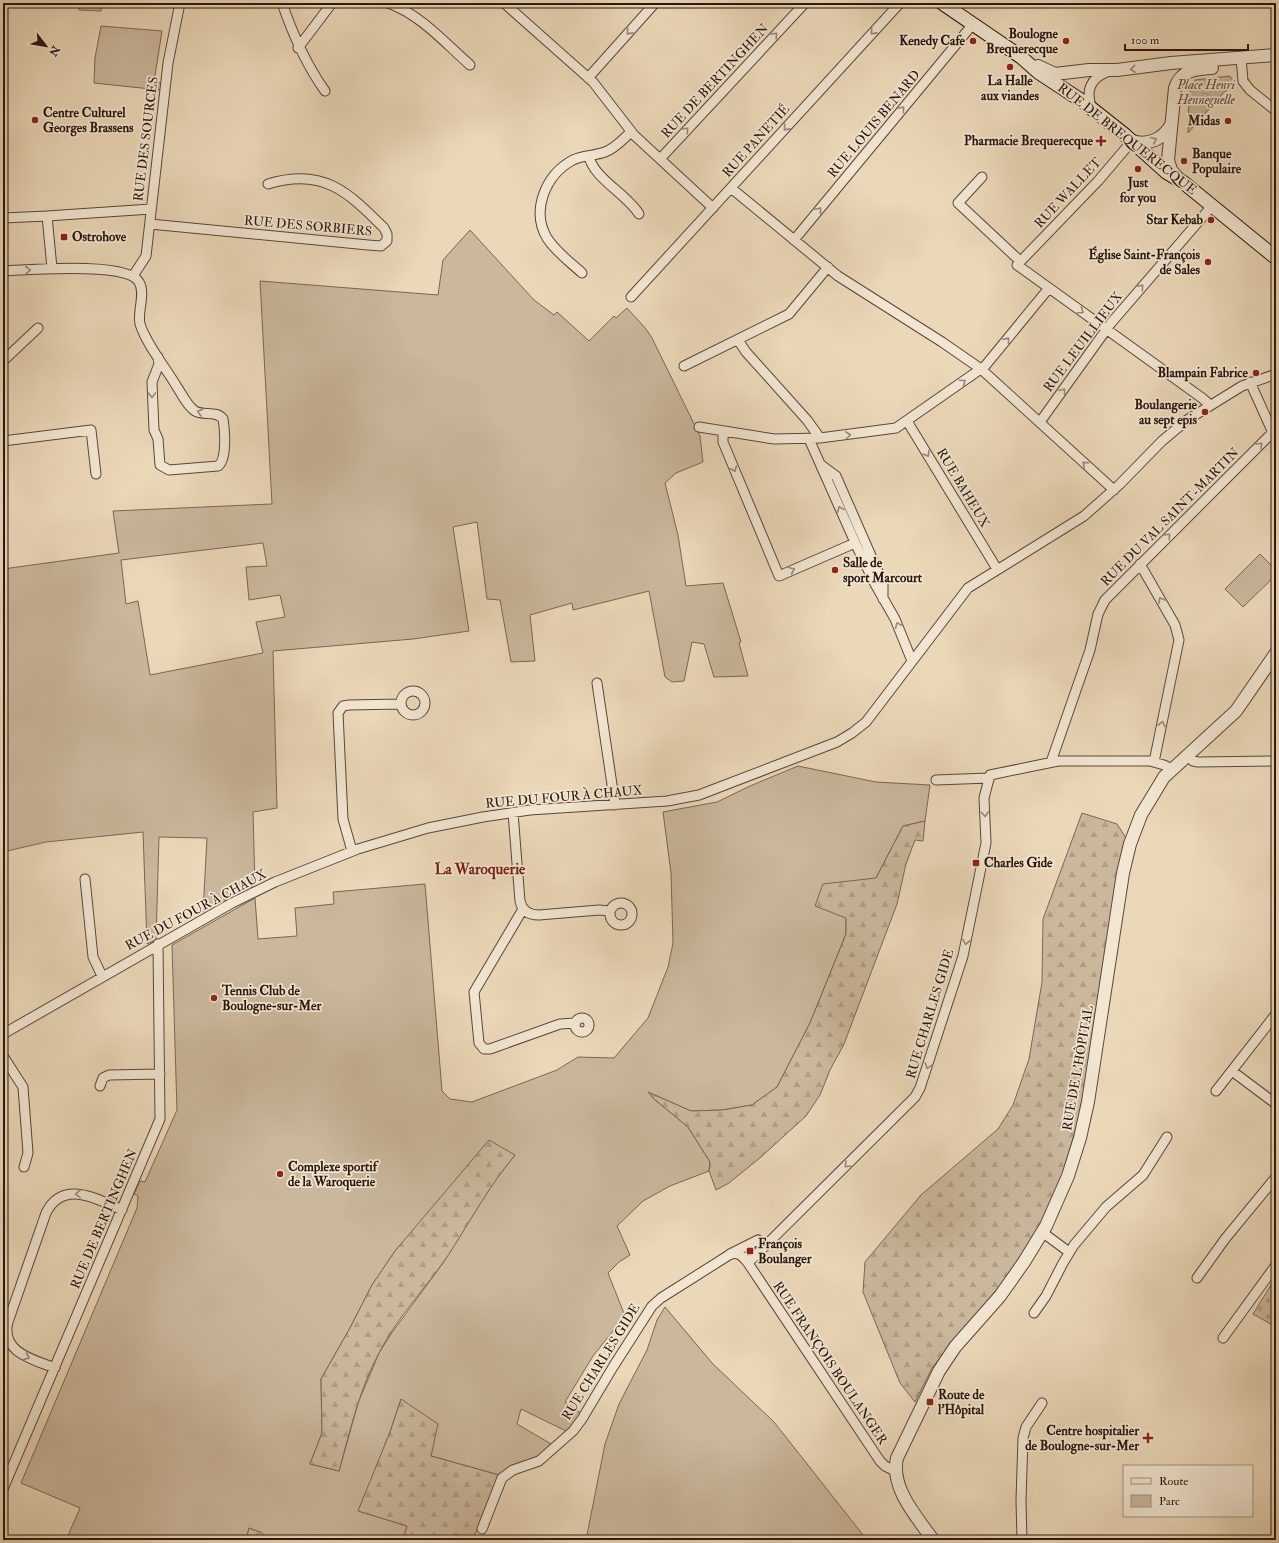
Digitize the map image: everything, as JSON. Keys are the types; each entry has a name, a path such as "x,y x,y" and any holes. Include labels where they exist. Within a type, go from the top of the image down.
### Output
{"main road":[{"name":"RUE DE BREQUERECQUE","path":"942,3 957,7 973,24 1093,110 1132,141 1166,172 1184,183 1276,258"}],"street":[{"name":"RUE DES SOURCES","path":"133,276 146,256 168,63 180,3"},
{"path":"282,3 298,48 324,91"},
{"path":"298,48 332,3"},
{"path":"388,3 405,10 417,18 470,65"},
{"path":"504,3 599,88 631,132 713,208"},
{"path":"588,78 655,3"},
{"name":"RUE DE BERTINGHEN","path":"660,159 805,3"},
{"name":"RUE PANETIÉ","path":"631,297 900,3"},
{"name":"RUE LOUIS BENARD","path":"794,240 973,24"},
{"path":"1174,96 1179,79 1190,71 1276,55"},
{"path":"1021,57 1053,74 1089,70 1117,70 1150,67 1172,63 1241,61 1276,62"},
{"path":"1241,61 1241,76 1246,86 1276,111"},
{"path":"1150,67 1167,68 1173,70 1174,96 1168,164 1171,170 1184,183"},
{"path":"1093,110 1088,94 1092,82 1101,74 1117,70"},
{"path":"1132,141 1143,143 1153,141 1164,134 1171,125"},
{"path":"582,273 558,252 546,237 542,224 541,208 547,187 557,172 573,160 611,149 631,132"},
{"name":"RUE WALLET","path":"1020,261 1098,181 1132,141"},
{"path":"589,156 592,167 633,204 640,214"},
{"path":"982,178 958,203 1020,261 1017,264 1210,405"},
{"name":"RUE DES SORBIERS","path":"150,224 381,246 387,241 387,234 384,228 351,196 338,187 321,182 305,180 281,180 268,184"},
{"path":"731,188 843,280 942,342 981,369 1114,490"},
{"name":"RUE LEUILLIEUX","path":"1040,422 1107,329 1212,206"},
{"path":"3,218 151,209"},
{"path":"47,216 52,268"},
{"path":"684,366 789,314 828,267"},
{"path":"3,272 52,268 122,272 133,276 141,286 139,313 141,326 145,336 158,357 192,409 200,413 216,414 223,419 224,456 223,462 218,466 169,470 160,465 158,439 154,432 152,382 159,364 158,357"},
{"path":"699,427 764,439 809,439 892,429 907,421 988,364 1049,288"},
{"path":"3,362 38,328"},
{"path":"738,340 746,352 807,420 820,438"},
{"name":"RUE DU FOUR À CHAUX","path":"3,1034 158,944 253,892 352,851 428,828 513,813 667,801 699,795 837,742 859,728 912,661 965,590 1080,520 1114,490 1170,433 1210,405 1250,382 1276,374"},
{"path":"1250,382 1274,431"},
{"name":"RUE BAHEUX","path":"907,421 997,570"},
{"path":"3,441 91,430 96,474"},
{"name":"RUE DU VAL SAINT-MARTIN","path":"1051,762 1090,650 1102,605 1113,590 1274,431"},
{"path":"723,432 723,442 779,576 855,543"},
{"path":"809,439 855,543 883,599 895,619 912,661"},
{"path":"821,465 836,476 883,583 883,599"},
{"path":"1140,564 1175,626 1179,640 1154,762 1159,772 1160,783"},
{"name":"RUE DE L'HÔPITAL","path":"933,1540 900,1490 895,1471 899,1453 939,1371 963,1337 1010,1283 1042,1232 1068,1176 1084,1124 1128,850 1141,815 1160,783 1172,769 1239,708 1276,653"},
{"path":"597,683 615,805"},
{"path":"352,851 343,819 338,713 343,706 349,705 401,704"},
{"path":"1192,752 1210,761 1276,761"},
{"path":"936,780 989,777 1051,762 1154,762 1172,769"},
{"name":"RUE CHARLES GIDE","path":"748,1263 915,1097 920,1088 963,956 986,843 984,798 989,777"},
{"path":"513,813 520,901 523,909 530,914 539,915 599,910 610,911"},
{"path":"85,879 93,956 102,976"},
{"path":"523,909 474,992 479,1043 484,1049 490,1049 560,1024 576,1023"},
{"name":"RUE DE BERTINGHEN","path":"3,1489 160,1119 158,944"},
{"path":"1216,1091 1276,1014"},
{"path":"3,1056 23,1087 28,1155 24,1167"},
{"path":"1232,1071 1276,1104"},
{"path":"100,1086 103,1078 109,1075 160,1074"},
{"path":"1034,1312 1046,1296 1069,1252 1106,1207 1143,1175 1167,1137"},
{"path":"1197,1278 1225,1239 1276,1177"},
{"path":"55,1368 17,1352 10,1344 6,1332 8,1322 46,1214 51,1206 57,1201 77,1193 88,1195 122,1210"},
{"path":"1042,1232 1069,1252"},
{"name":"RUE CHARLES GIDE","path":"482,1529 502,1478 513,1470 539,1461 573,1431 652,1306 661,1298 729,1255 758,1240 764,1247"},
{"path":"729,1255 739,1254 748,1263"},
{"name":"RUE FRANÇOIS BOULANGER","path":"748,1263 880,1461 885,1466 895,1471"},
{"path":"1223,1338 1276,1264"},
{"path":"1022,1540 1021,1500 1023,1438 1026,1427 1042,1403"}],"green space":[{"path":"79,3 102,3 101,11 79,10"},
{"path":"101,26 162,31 154,82 161,83 160,90 94,83 95,58"},
{"name":"Place Henri Henneguelle","path":"1229,76 1232,78 1232,86 1224,92 1188,133 1189,93 1194,87 1195,80"},
{"path":"470,230 534,300 554,315 557,312 589,341 614,316 616,318 627,308 646,329 652,338 700,436 703,462 676,473 665,483 678,535 686,586 723,583 741,642 739,643 748,676 714,677 704,644 692,642 684,681 672,682 665,677 649,591 573,610 572,603 530,615 535,661 511,662 500,600 487,599 477,522 453,527 469,631 413,639 273,651 277,808 253,812 255,885 203,912 207,838 159,837 156,940 147,944 143,832 46,842 3,852 3,569 119,553 113,511 272,504 260,281 438,295 443,260","holes":["263,543 267,566 246,567 249,600 280,595 285,617 256,622 263,653 150,675 138,601 126,604 121,560"]},
{"path":"1260,554 1276,570 1276,575 1243,607 1225,589"},
{"path":"798,766 876,782 930,785 925,821 903,826 876,878 846,918 846,934 810,1023 777,1087 752,1105 722,1110 691,1111 650,1093 654,1099 688,1127 710,1162 709,1171 670,1186 643,1201 617,1226 630,1255 619,1262 608,1273 625,1316 593,1356 565,1402 582,1414 568,1432 521,1409 517,1424 553,1445 542,1455 506,1470 499,1475 431,1456 401,1399 390,1432 359,1511 407,1526 403,1540 268,1540 262,1533 249,1528 246,1540 66,1540 80,1508 21,1483 137,1208 138,1196 134,1194 140,1181 145,1182 177,1110 172,945 255,898 258,939 297,936 295,908 334,904 333,892 425,884 442,1091 450,1099 472,1102 557,1070 578,1057 614,1058 648,1018 668,967 673,943 671,873 663,812 717,802 750,786","holes":["515,1155 493,1183 443,1263 391,1334 379,1353 358,1403 339,1471 310,1464 322,1433 321,1379 372,1285 395,1251 432,1209"]},
{"path":"1082,813 1117,824 1126,838 1094,1040 1078,1121 1060,1183 1043,1219 1020,1261 932,1368 915,1402 900,1383 863,1292 865,1262 921,1195 998,1129 1013,1105 1029,1059 1042,982 1043,919"},
{"path":"925,821 923,841 915,840 906,864 897,904 844,1044 830,1070 820,1095 806,1116 761,1157 729,1183 716,1190 709,1171 710,1162 688,1127 654,1099 648,1092 691,1111 722,1110 752,1105 777,1087 810,1023 846,934 846,918 815,906 823,884 876,878 903,826"},
{"path":"489,1140 515,1155 488,1191 449,1254 394,1327 386,1340 372,1367 360,1396 339,1471 310,1464 322,1433 321,1379 372,1285 395,1251"},
{"path":"1276,1277 1276,1327 1253,1314"},
{"path":"665,1307 713,1364 774,1422 867,1540 586,1540 605,1444 619,1404 647,1350 657,1320"},
{"path":"401,1399 438,1424 431,1456 499,1475 473,1540 403,1540 407,1526 358,1511 390,1432"},
{"path":"249,1528 262,1533 268,1540 246,1540"}],"place":[{"name":"Kenedy Cafe","path":"973,41"},
{"name":"Boulogne Brequerecque","path":"1066,41"},
{"name":"La Halle aux viandes","path":"1010,67"},
{"name":"Centre Culturel Georges Brassens","path":"35,120"},
{"name":"Midas","path":"1228,121"},
{"name":"Pharmacie Brequerecque","path":"1101,141"},
{"name":"Banque Populaire","path":"1184,161"},
{"name":"Just for you","path":"1138,169"},
{"name":"Star Kebab","path":"1211,220"},
{"name":"Ostrohove","path":"64,237"},
{"name":"Église Saint-François de Sales","path":"1208,262"},
{"name":"Blampain Fabrice","path":"1256,373"},
{"name":"Boulangerie au sept epis","path":"1205,412"},
{"name":"Salle de sport Marcourt","path":"835,570"},
{"name":"Charles Gide","path":"976,863"},
{"name":"Tennis Club de Boulogne-sur-Mer","path":"214,998"},
{"name":"Complexe sportif de la Waroquerie","path":"280,1174"},
{"name":"François Boulanger","path":"750,1251"},
{"name":"Route de l'Hôpital","path":"930,1402"},
{"name":"Centre hospitalier de Boulogne-sur-Mer","path":"1148,1438"}],"district":[{"name":"La Waroquerie","path":"480,869"}]}
